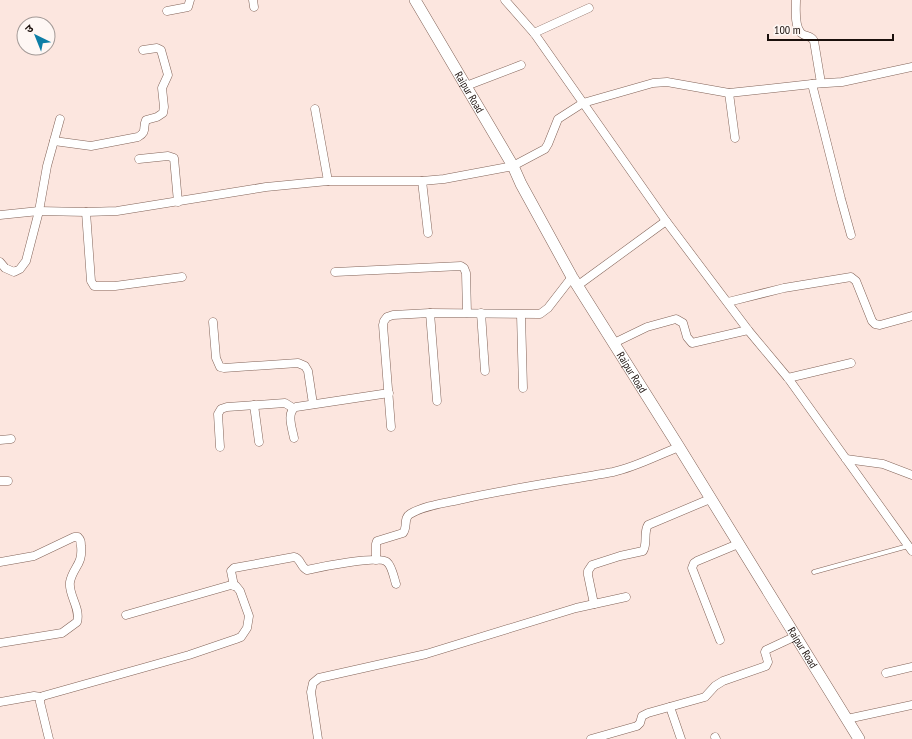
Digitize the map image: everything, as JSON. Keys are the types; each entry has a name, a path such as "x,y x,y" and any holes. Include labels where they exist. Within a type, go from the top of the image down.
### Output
{"main road":[{"name":"Raipur Road","path":"414,0 513,166 521,184 574,282 679,447 859,739"}],"street":[{"path":"167,11 188,7 190,0"},
{"path":"505,0 534,32 582,103 666,221 748,330 788,378 910,549"},
{"path":"796,0 797,26 802,34 810,36 814,41 821,83"},
{"path":"534,32 589,8"},
{"path":"54,141 91,146 138,137 144,132 146,120 157,117 163,113 164,107 162,88 168,75 160,50 157,48 143,50"},
{"path":"466,86 521,65"},
{"path":"0,215 39,211 117,211 178,202 266,186 328,182 422,181 444,179 513,166 545,149 558,119 582,103 653,83 662,82 700,87 718,92 729,93 842,82 912,67"},
{"path":"812,84 851,235"},
{"path":"729,93 735,138"},
{"path":"315,109 328,182"},
{"path":"0,262 5,268 14,272 18,271 26,261 39,211 47,166 60,119"},
{"path":"139,159 168,156 174,158 178,202"},
{"path":"422,181 428,233"},
{"path":"86,212 91,281 94,286 114,286 182,277"},
{"path":"391,427 384,322 389,315 481,313 536,315 545,312 574,282 666,221"},
{"path":"335,272 461,266 464,268 466,273 467,313"},
{"path":"728,302 784,288 851,277 856,281 875,324 880,325 912,316"},
{"path":"430,313 437,401"},
{"path":"481,313 485,371"},
{"path":"522,314 524,388"},
{"path":"614,344 647,327 676,319 682,322 687,337 692,343 748,330"},
{"path":"212,322 216,358 220,367 302,364 308,371 313,404"},
{"path":"788,378 851,363"},
{"path":"294,438 290,415 293,408 300,405 389,393"},
{"path":"220,447 219,410 226,407 285,403 293,408"},
{"path":"254,405 258,442"},
{"path":"0,440 11,439"},
{"path":"376,560 377,541 403,533 406,529 408,515 415,512 432,506 477,496 615,471 679,447"},
{"path":"846,459 882,464 912,475"},
{"path":"594,604 588,575 588,571 592,566 643,550 645,547 646,528 648,525 710,499"},
{"path":"0,562 34,556 74,537 81,541 82,556 70,580 71,590 78,613 77,622 62,633 0,643"},
{"path":"720,640 692,568 694,563 697,561 738,544"},
{"path":"234,586 231,571 234,568 294,556 298,558 303,567 307,570 384,560 388,563 396,584"},
{"path":"0,702 34,696 41,697 46,694 189,655 236,640 244,633 249,622 249,616 240,591 238,588 231,585 126,615"},
{"path":"318,739 311,692 313,683 319,678 426,654 594,604 626,596"},
{"path":"591,739 637,726 644,715 705,697 722,681 766,666 768,662 765,652 766,650 796,636"},
{"path":"886,673 912,667"},
{"path":"41,697 40,702 49,739"},
{"path":"847,719 912,705"},
{"path":"670,707 681,739"}],"lane":[{"path":"814,572 910,549"}]}
